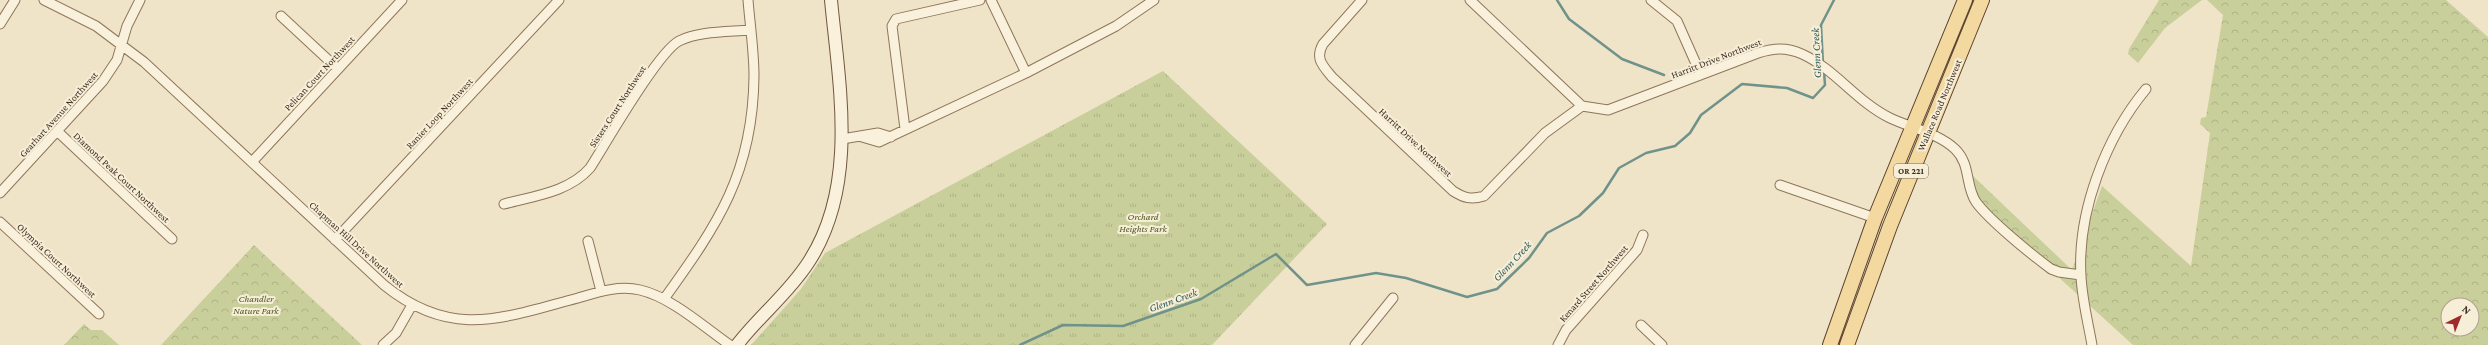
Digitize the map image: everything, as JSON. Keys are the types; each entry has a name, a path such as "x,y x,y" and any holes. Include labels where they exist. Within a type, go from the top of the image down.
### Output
{"main road":[{"path":"737,345 789,290 810,261 829,216 836,187 842,139 831,0"},
{"name":"Wallace Road Northwest","path":"1830,345 1875,218 1965,0"},
{"name":"Wallace Road Northwest","path":"1847,345 1890,226 1982,0"}],"street":[{"path":"0,24 15,0"},
{"name":"Chapman Hill Drive Northwest","path":"44,0 96,26 121,43 384,285 412,306 442,316 482,320 500,319 601,291 621,288 638,290 664,299 730,345"},
{"name":"Gearhart Avenue Northwest","path":"0,193 103,81 117,60 121,43 140,0"},
{"name":"Pelican Court Northwest","path":"252,162 402,0"},
{"name":"Ranier Loop Northwest","path":"335,240 559,0"},
{"path":"664,299 708,237 737,179 750,130 752,108 754,75 748,0"},
{"path":"905,129 892,26 896,19 980,0"},
{"path":"991,0 1026,73"},
{"path":"842,139 862,137 878,133 891,137 905,129 1026,73 1116,26 1154,0"},
{"name":"Harritt Drive Northwest","path":"1362,0 1323,44 1319,51 1319,61 1337,83 1453,191 1464,198 1484,196 1545,133 1582,106 1608,110 1775,48 1790,50 1814,62 1832,74 1874,109 1927,132 1955,149 1967,167 1976,201 2000,225 2051,269 2064,273 2081,275"},
{"path":"1470,0 1582,106"},
{"path":"1652,0 1677,21 1701,75"},
{"path":"281,16 338,69"},
{"name":"Sisters Court Northwest","path":"504,204 570,185 582,177 590,168 661,59 678,42 690,36 750,30"},
{"path":"2092,345 2081,275 2088,211 2099,172 2120,126 2146,89"},
{"name":"Diamond Peak Court Northwest","path":"57,131 172,239"},
{"path":"1780,185 1875,218"},
{"name":"Olympia Court Northwest","path":"0,222 99,314"},
{"name":"Kenard Street Northwest","path":"1558,345 1566,330 1637,250 1643,235"},
{"path":"588,241 601,291"},
{"path":"1355,345 1394,298"},
{"path":"383,345 396,333 412,306"},
{"path":"1641,325 1662,345"}],"green space":[{"path":"2159,0 2202,0 2165,28 2138,63 2128,54 2129,49"},
{"path":"2207,0 2446,0 2488,37 2488,345 2133,345 1966,193 1972,175 2072,270 2102,186 2191,266 2210,133 2200,124 2201,118 2206,117 2223,15"},
{"name":"Orchard Heights Park","path":"1163,71 1327,224 1212,345 751,345 801,289 825,253"},
{"name":"Chandler Nature Park","path":"254,245 362,345 161,345"},
{"path":"84,324 91,330 102,330 119,345 64,345"}],"waterway":[{"path":"1557,0 1569,19 1622,59 1664,75"},
{"name":"Glenn Creek","path":"1823,64 1821,25 1834,0"},
{"name":"Glenn Creek","path":"1020,345 1063,325 1123,326 1201,299 1276,254 1307,285 1376,273 1406,278 1467,297 1497,289 1529,258 1547,233 1579,216 1603,193 1619,168 1646,153 1675,146 1690,133 1701,115 1742,84 1787,88 1813,98 1825,85 1824,71"}]}
